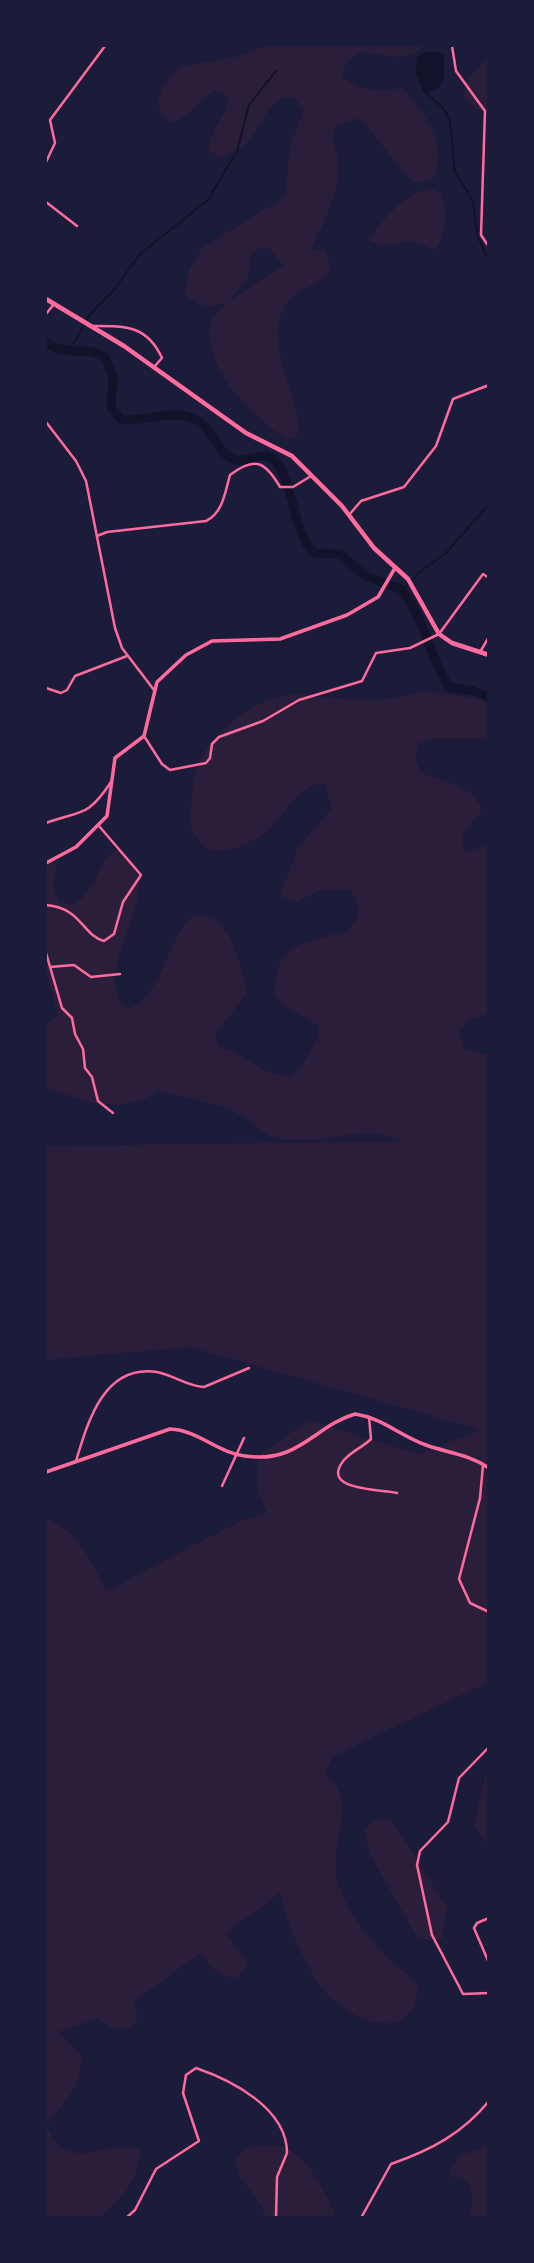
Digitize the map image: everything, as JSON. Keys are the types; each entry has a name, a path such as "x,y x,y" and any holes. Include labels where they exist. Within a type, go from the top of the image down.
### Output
{"main road":[{"path":"46,299 93,326 246,433 292,456 349,514 374,548 411,584 439,634 452,643 488,655"}],"street":[{"path":"46,162 55,143 50,120 105,46"},
{"path":"453,46 456,71 485,111 481,235 488,247"},
{"path":"46,202 77,226"},
{"path":"46,314 54,304"},
{"path":"93,326 122,327 151,338 162,358 154,367"},
{"path":"349,514 361,500 404,487 436,446 453,398 488,384"},
{"path":"46,422 83,473 115,628 128,656 155,690"},
{"path":"97,536 107,532 206,521 215,516 220,507 230,475 256,463 271,471 280,487 293,487 312,476"},
{"path":"46,863 76,847 99,826 110,807 115,758 144,736 155,690 163,674 199,646 224,640 280,639 301,634 370,604 395,568"},
{"path":"144,736 162,764 170,770 202,765 209,761 212,744 219,737 271,717 299,700 362,681 376,653 410,648 439,634 483,574 488,578"},
{"path":"480,652 488,637"},
{"path":"46,688 61,693 75,676 128,656"},
{"path":"46,822 82,814 91,808 111,782"},
{"path":"46,905 55,906 79,918 98,939 104,941 114,934 123,902 141,875 99,826"},
{"path":"46,953 62,1007 72,1018 75,1034 83,1049 85,1068 92,1077 98,1101 113,1113"},
{"path":"50,967 74,965 91,977 120,974"},
{"path":"76,1461 98,1402 115,1382 128,1375 158,1373 204,1387 249,1368"},
{"path":"368,1416 371,1439 343,1461 340,1474 342,1479 359,1489 397,1493"},
{"path":"46,1472 170,1429 186,1429 245,1457 274,1456 296,1449 345,1417 368,1416 425,1445 460,1453 488,1468"},
{"path":"222,1486 244,1438"},
{"path":"483,1464 480,1498 459,1579 470,1603 488,1612"},
{"path":"488,1747 459,1778 448,1822 420,1851 417,1865 432,1935 459,1987 468,1996 488,1993"},
{"path":"488,1918 477,1923 474,1928 488,1963"},
{"path":"126,2217 135,2210 156,2169 199,2141 183,2093 186,2075 196,2068 211,2073 253,2097 279,2126 287,2152 276,2177 276,2217"},
{"path":"362,2217 391,2164 430,2151 446,2141 488,2101"}],"shaded area":[{"path":"264,46 424,46 418,52 402,57 361,51 346,63 342,77 370,89 402,88 426,118 432,129 438,153 434,178 416,184 400,169 359,118 335,126 333,140 339,161 336,189 310,250 325,250 329,269 320,281 290,298 283,309 279,324 280,353 300,427 296,437 285,439 245,404 222,375 210,342 210,325 225,303 204,305 185,294 188,272 202,248 285,197 290,146 303,112 296,99 284,97 270,108 246,145 223,157 208,151 211,137 229,99 224,93 214,90 187,115 172,123 162,116 157,102 164,84 179,67 240,56","holes":["262,246 271,250 283,266 226,303 248,279 251,255"]},
{"path":"427,51 444,54 444,74 437,89 423,92 416,73 417,57"},
{"path":"488,57 488,112 476,109 464,98 466,81"},
{"path":"430,188 442,193 445,207 444,230 435,250 413,241 381,246 368,240 402,202"},
{"path":"425,691 488,700 488,739 431,739 418,744 415,759 421,773 464,789 482,809 466,829 462,839 466,852 488,845 488,1014 467,1020 459,1033 464,1048 489,1055 488,1682 332,1757 325,1775 335,1785 341,1797 336,1868 344,1898 370,1939 418,1984 414,2005 405,2018 392,2023 359,2017 343,2008 318,1983 300,1951 280,1893 226,1933 248,1963 239,1977 221,1974 212,1968 200,1953 134,2002 138,2017 130,2029 111,2027 97,2019 58,2032 83,2057 73,2090 47,2127 56,2142 65,2150 75,2153 125,2147 140,2149 137,2169 128,2188 99,2218 46,2217 46,1519 56,1523 75,1539 90,1559 106,1591 239,1522 267,1512 257,1491 258,1456 309,1420 418,1454 481,1430 189,1347 46,1360 46,1146 403,1141 371,1134 312,1140 281,1139 266,1133 235,1112 192,1098 158,1092 130,1103 102,1104 46,1087 46,1024 58,1015 46,972 46,860 57,867 53,886 59,901 70,905 88,892 111,853 119,849 135,870 139,892 117,964 115,981 118,996 128,1008 141,1001 151,989 182,927 190,918 202,915 221,924 236,952 247,992 215,1036 220,1047 278,1075 298,1071 317,1039 318,1025 284,1006 275,996 280,964 286,954 295,947 349,930 356,919 358,909 350,889 319,891 296,902 280,896 298,847 332,808 324,783 306,789 292,801 268,830 256,839 240,847 215,851 208,849 191,828 191,804 198,764 205,751 226,727 253,708 282,696 296,694 375,700"},
{"path":"488,1765 488,1847 474,1825"},
{"path":"391,1819 447,1907 442,1939 429,1940 416,1936 370,1854 364,1831 375,1820"},
{"path":"488,2145 488,2217 467,2217 472,2204 469,2186 467,2181 452,2177 449,2171 458,2157"},
{"path":"253,2146 291,2150 315,2176 336,2217 262,2217 264,2209 240,2177 235,2160 240,2152"}],"waterway":[{"path":"65,352 76,340 90,314 113,291 140,254 208,200 237,151 249,105 276,71"},
{"path":"423,90 443,108 450,121 455,172 473,201 477,234 489,262"},
{"path":"46,343 62,350 90,351 105,357 113,378 111,407 120,419 186,416 201,423 230,457 242,460 265,456 275,461 285,477 300,529 310,549 315,553 340,554 365,576 401,589 416,612 436,663 449,687 474,691 489,698"},
{"path":"403,591 418,573 446,553 489,504"}]}
